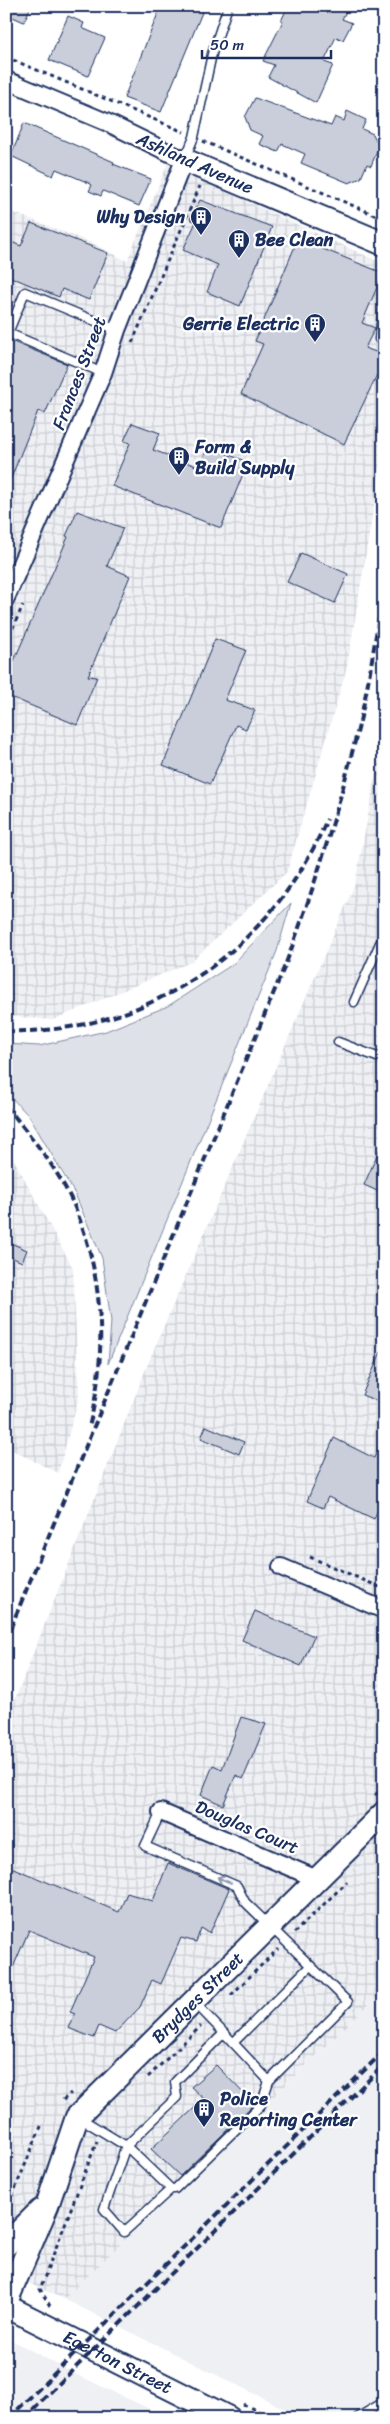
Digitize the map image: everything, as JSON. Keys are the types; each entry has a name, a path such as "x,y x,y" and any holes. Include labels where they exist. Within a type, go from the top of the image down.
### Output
{"street":[{"name":"Ashland Avenue","path":"6,80 106,122 194,165 384,244"},
{"name":"Frances Street","path":"6,598 103,373 117,330 194,165"},
{"path":"281,1567 384,1610"},
{"name":"Douglas Court","path":"161,1812 317,1879"},
{"name":"Brydges Street","path":"6,2302 46,2206 70,2108 193,2002 384,1813"},
{"path":"6,2245 46,2206"},
{"name":"Egerton Street","path":"6,2306 229,2418"}],"lane":[{"path":"194,165 194,137 212,54 228,6"},
{"path":"103,373 8,333 25,292 117,330"},
{"path":"379,338 384,304"},
{"path":"354,1002 384,934"},
{"path":"338,1042 377,1057 384,1055"},
{"path":"161,1812 145,1846 237,1886 244,1902 348,2002 269,2081 261,2105 175,2189 171,2188 124,2232 104,2209 126,2146 177,2097 175,2082 224,2033"},
{"path":"233,2043 310,1966"},
{"path":"193,2002 269,2081"},
{"path":"70,2108 126,2146 171,2188"},
{"path":"357,2418 384,2402"}],"path":[{"path":"6,56 384,219"},
{"path":"128,352 201,184 194,165 203,141"},
{"path":"378,1294 384,1296"},
{"path":"310,1557 384,1589"},
{"path":"294,1934 347,1882"},
{"path":"225,2001 281,1946"},
{"path":"142,2083 206,2021"},
{"path":"70,2108 71,2093"},
{"path":"6,2211 42,2124"},
{"path":"52,2308 40,2289 99,2136"}],"shaded area":[{"path":"167,165 384,264 384,445 347,667 287,872 191,962 53,1020 6,1016 6,218 9,211 92,243 127,261"},
{"path":"384,731 384,1990 64,2299 6,2273 6,1722 151,1356 355,884"},
{"path":"291,903 277,951 108,1364 111,1321 102,1258 75,1194 29,1116 6,1092 6,1044 39,1046 106,1031 168,1006 233,964"},
{"path":"6,1145 73,1268 79,1397 58,1473 6,1447"},
{"path":"384,1990 384,2418 303,2418 64,2299"},
{"path":"6,2337 71,2372 169,2418 6,2418"}],"building":[{"path":"6,6 31,6 24,22 6,14"},
{"path":"161,6 191,6 203,10 161,112 124,98"},
{"path":"288,6 349,6 342,19 352,23 343,40 336,37 324,62 333,65 316,103 268,77 274,65 263,61 283,21 281,21"},
{"path":"68,16 84,23 82,28 105,38 88,76 49,60"},
{"path":"255,98 331,126 335,117 344,121 347,111 366,120 362,129 373,134 379,146 371,166 367,164 361,178 349,183 301,163 305,154 282,144 278,152 259,144 263,136 250,130 245,117"},
{"path":"24,123 114,162 113,164 151,179 139,206 103,191 101,196 89,191 92,185 89,183 56,169 53,176 11,156"},
{"path":"200,200 272,227 240,306 207,292 218,265 183,250 196,222 190,219"},
{"path":"31,223 108,253 89,300 62,289 59,297 6,275 6,240 21,246"},
{"name":"Gerrie Electric","path":"298,239 383,273 362,323 375,328 365,348 384,355 384,360 344,444 241,394 263,344 255,341"},
{"path":"6,339 67,364 45,414 38,411 7,488"},
{"name":"Form & Build Supply","path":"132,423 160,433 153,450 199,467 208,447 248,462 221,528 112,486 130,443 124,441"},
{"path":"77,511 123,528 107,566 130,576 88,676 97,677 77,725 6,695 6,679 68,537 66,536"},
{"path":"301,553 348,574 335,603 287,582"},
{"path":"215,639 246,650 225,700 255,710 246,729 236,725 210,784 163,765"},
{"path":"384,1139 384,1194 364,1185"},
{"path":"6,1241 27,1250 22,1262 6,1255"},
{"path":"384,1345 384,1404 362,1395"},
{"path":"206,1426 244,1442 239,1454 201,1438"},
{"path":"384,1435 384,1495 374,1519 328,1497 323,1508 307,1501 334,1438 374,1458"},
{"path":"255,1611 314,1636 301,1666 242,1640"},
{"path":"241,1717 266,1724 243,1779 236,1775 223,1805 201,1795 213,1765 222,1769"},
{"path":"168,1863 229,1889 210,1933 201,1928 196,1942 181,1938 161,1984 152,1980 140,2007 115,2033 99,2026 94,2038 68,2028 75,2014 70,2012 94,1957 29,1930 6,1984 6,1865 119,1912 127,1893 153,1901"},
{"name":"Police Reporting Center","path":"216,2065 254,2104 180,2176 151,2149 204,2099 191,2087"}],"railway":[{"path":"6,1639 286,963 324,851 361,719 384,587"},
{"path":"6,1031 58,1029 108,1018 156,1000 199,975 239,944 274,907 304,865 327,819"},
{"path":"6,1106 35,1142 70,1196 85,1236 92,1263 100,1318 100,1346 95,1400 89,1427"},
{"path":"9,2418 384,2051"},
{"path":"24,2418 384,2065"}],"place":[{"name":"Why Design","path":"201,236"},
{"name":"Bee Clean","path":"239,259"},
{"name":"Gerrie Electric","path":"315,343"},
{"name":"Form & Build Supply","path":"179,476"},
{"name":"Police Reporting Center","path":"204,2128"}]}
